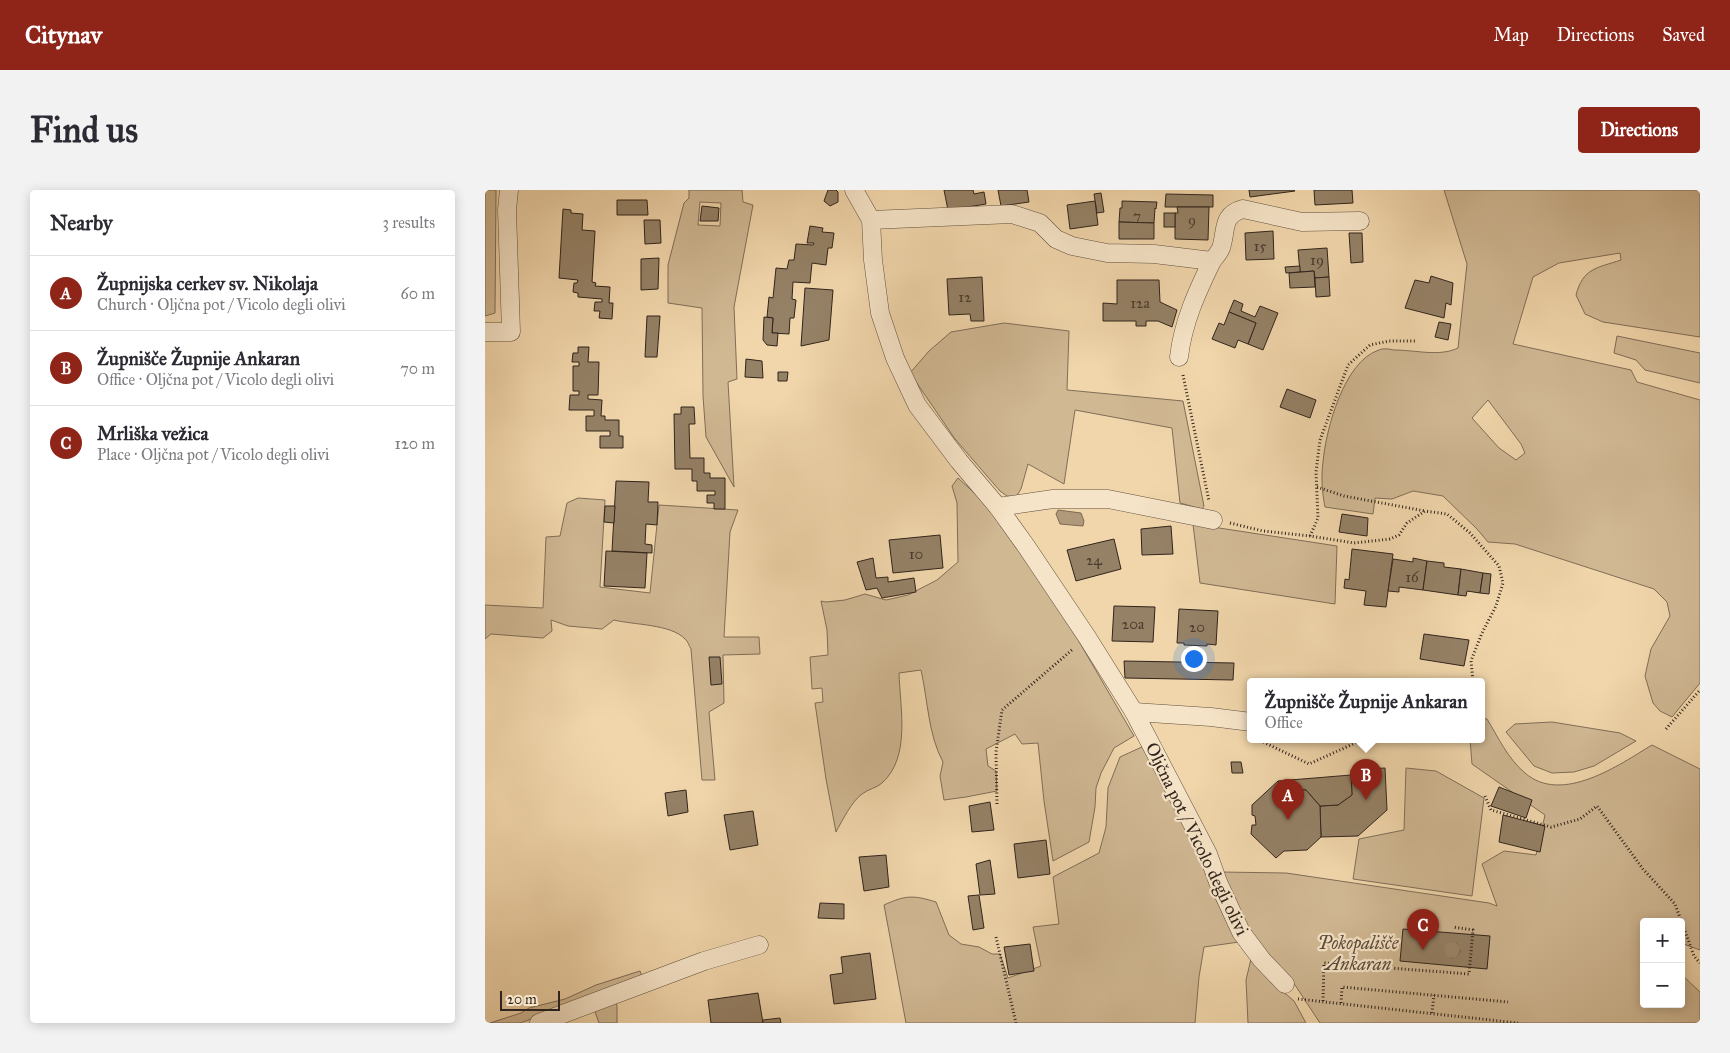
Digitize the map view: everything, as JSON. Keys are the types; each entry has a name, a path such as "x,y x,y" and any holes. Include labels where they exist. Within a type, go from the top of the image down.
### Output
{"street":[{"path":"485,332 511,332 507,210 509,190"},
{"name":"Oljčna pot / Vicolo degli olivi","path":"854,190 871,220 873,260 880,313 895,358 917,405 959,461 998,506 1087,637 1134,712 1208,854 1218,882 1241,932 1262,960 1285,984"},
{"path":"1179,357 1182,335 1194,299 1212,261 1221,250 1228,218 1234,211 1243,209 1302,222 1360,222"},
{"path":"871,220 1013,214 1040,223 1056,239 1072,246 1107,253 1154,254 1212,261"},
{"path":"998,506 1053,499 1108,499 1213,520"},
{"name":"Oljčna pot / Vicolo degli olivi","path":"1134,712 1247,722"},
{"path":"539,1023 704,961 759,945"}],"path":[{"path":"1310,536 1318,518 1316,472 1320,440 1348,364 1370,345 1389,341 1416,341"},
{"path":"1179,357 1213,520 1263,531 1354,543 1390,539 1399,535 1407,522 1425,511"},
{"path":"1317,488 1344,496 1447,514 1470,533 1499,566 1503,582 1496,606 1481,633 1471,661 1473,678"},
{"path":"997,804 996,752 1002,710 1087,637"},
{"path":"1666,729 1700,690"},
{"path":"1264,743 1309,764 1356,743"},
{"path":"1485,796 1491,810 1551,827 1580,819 1597,806 1643,869 1675,904 1694,956 1700,963"},
{"path":"1323,1001 1324,963 1469,974 1473,930 1453,927"},
{"path":"996,937 1016,1023"},
{"path":"1341,1003 1342,986 1508,1002"},
{"path":"1432,1013 1434,995"},
{"path":"1298,999 1518,1023"}],"green space":[{"path":"485,190 496,190 495,313 485,316"},
{"path":"689,190 742,190 743,202 753,205 734,307 737,379 728,382 734,487 706,437 703,396 702,308 668,303 668,265 684,203 689,198","holes":["700,202 721,203 720,226 698,225"]},
{"path":"1444,190 1700,190 1700,337 1603,322 1585,314 1576,295 1583,279 1598,267 1621,260 1620,253 1559,263 1533,277 1513,344 1631,370 1637,382 1700,400 1700,683 1672,717 1660,711 1653,703 1645,676 1651,649 1670,616 1667,602 1654,589 1515,544 1488,542 1443,496 1413,491 1392,499 1375,498 1373,514 1325,507 1322,468 1325,448 1333,415 1347,382 1356,368 1367,357 1381,349 1435,353 1458,348 1467,264","holes":["1488,400 1521,444 1525,453 1516,460 1499,448 1472,418"]},
{"path":"1004,323 1069,331 1067,390 1183,401 1204,506 1202,509 1180,503 1172,428 1075,410 1064,484 1028,464 1021,489 1016,497 1007,496 1000,491 955,439 910,373 929,351 951,332"},
{"path":"1617,336 1700,353 1700,383 1645,370 1636,360 1614,353"},
{"path":"958,478 983,501 1003,525 1077,638 1134,736 1114,748 1101,773 1096,788 1089,842 1053,861 1038,743 1022,744 1015,734 986,749 988,766 996,771 997,791 944,800 940,776 943,762 931,729 921,670 899,673 902,731 897,760 891,772 880,785 864,792 858,797 836,832 815,703 823,702 822,688 812,689 810,657 828,655 827,630 821,601 845,600 865,594 886,600 908,595 937,580 958,562 957,503 952,486"},
{"path":"578,498 605,500 600,587 650,593 659,505 738,510 730,532 724,637 759,637 760,654 723,655 724,703 709,712 715,780 702,780 691,649 686,640 679,634 662,628 614,620 602,629 568,626 551,620 552,631 543,638 491,634 485,639 485,605 543,608 546,537 560,536 567,503"},
{"path":"1193,524 1337,546 1335,604 1200,583"},
{"name":"Pokopališče Ankaran","path":"1485,719 1513,761 1525,773 1540,782 1556,785 1590,778 1607,771 1652,745 1700,769 1700,950 1685,944 1685,918 1640,918 1640,1008 1685,1008 1685,978 1700,992 1700,1023 1320,1023 1295,985 1247,931 1221,872 1286,873 1489,903 1497,906 1482,864 1504,851 1536,855 1545,815 1472,764 1470,743 1485,743"},
{"path":"1552,722 1620,733 1636,741 1594,766 1574,772 1552,773 1534,766 1506,732 1515,724"},
{"path":"1144,746 1206,856 1215,897 1231,931 1239,942 1204,947 1195,1023 906,1023 884,905 898,899 910,897 936,902 949,935 961,944 979,947 992,954 1000,954 1008,978 1041,966 1033,927 1059,924 1053,877 1099,853 1106,827 1108,788 1120,757"},
{"path":"1406,768 1436,771 1484,798 1472,896 1353,879 1359,839 1404,830"},
{"path":"1251,959 1272,982 1294,1001 1306,1023 1248,1023 1246,980"},
{"path":"640,971 643,979 520,1023 490,1023 521,1013 529,1008 565,999 596,985"},
{"path":"614,1002 617,1005 617,1023 599,1023 594,1009"}],"shaded area":[{"path":"1058,510 1081,513 1084,521 1083,526 1060,524 1056,514"}],"building":[{"path":"828,190 836,190 838,192 838,202 830,206 824,201"},
{"path":"944,190 973,190 974,194 984,192 986,204 948,210"},
{"path":"998,190 1027,190 1029,202 1001,206"},
{"path":"1249,190 1294,190 1295,191 1250,197"},
{"path":"1314,190 1352,190 1353,203 1315,205"},
{"path":"1101,193 1104,212 1097,213 1094,194"},
{"path":"1166,194 1213,195 1213,207 1165,207"},
{"path":"617,200 647,200 648,215 617,215"},
{"path":"1095,201 1098,225 1070,229 1067,205"},
{"path":"1122,201 1157,202 1154,223 1119,222"},
{"path":"702,206 719,208 718,221 700,221"},
{"path":"1177,207 1209,207 1208,240 1175,239 1175,213 1178,213"},
{"path":"563,209 571,210 571,213 583,214 582,230 595,231 592,282 596,283 595,286 610,287 609,303 613,303 612,319 599,318 600,311 594,311 595,302 602,302 602,299 578,297 578,293 573,292 574,283 577,283 578,280 559,278"},
{"path":"1164,213 1175,213 1175,227 1164,227"},
{"path":"644,220 660,220 661,243 645,244"},
{"path":"1119,222 1154,223 1154,239 1119,239"},
{"path":"810,226 823,228 822,232 834,233 832,248 828,248 826,265 812,263 810,283 793,282 792,299 796,300 794,318 790,318 789,334 772,333 773,318 767,317 769,297 773,298 776,268 787,269 789,260 794,260 796,244 813,245 814,243 807,243"},
{"path":"1273,231 1274,259 1246,260 1245,233"},
{"path":"1349,233 1362,233 1363,262 1351,263"},
{"path":"1327,248 1329,277 1315,278 1314,271 1300,272 1298,250"},
{"path":"659,258 658,289 641,290 641,259"},
{"path":"1300,266 1300,272 1286,273 1285,267"},
{"path":"1314,271 1315,287 1290,288 1289,273"},
{"path":"1431,276 1453,283 1451,305 1446,303 1444,318 1405,308 1415,280 1429,283"},
{"path":"982,277 984,321 971,321 970,314 949,315 947,279"},
{"path":"1329,277 1330,296 1316,297 1315,278"},
{"path":"1117,280 1159,280 1160,302 1177,310 1172,327 1158,321 1146,321 1146,326 1136,326 1136,321 1103,321 1103,303 1117,304"},
{"path":"805,288 833,290 829,340 801,346"},
{"path":"1234,300 1243,304 1241,311 1255,317 1260,306 1278,313 1263,350 1248,344 1256,323 1229,312"},
{"path":"1229,312 1256,323 1248,344 1238,340 1235,348 1212,339 1219,323 1224,325"},
{"path":"647,316 660,316 657,357 645,357"},
{"path":"764,317 773,318 772,333 778,333 777,346 767,345 763,340"},
{"path":"1439,322 1451,324 1448,340 1435,337"},
{"path":"578,347 589,347 588,362 599,362 598,395 588,395 588,399 602,400 601,416 605,416 605,420 619,420 619,436 623,436 623,448 600,448 600,436 610,436 610,431 586,431 586,416 594,416 594,410 569,410 570,395 579,395 579,391 573,391 573,366 579,366 579,362 572,362 573,353 578,353"},
{"path":"746,359 762,361 763,378 745,377"},
{"path":"778,372 788,372 787,381 778,381"},
{"path":"1287,389 1316,400 1310,418 1280,407"},
{"path":"681,407 694,407 695,424 689,424 690,458 704,458 704,473 710,473 710,478 725,478 725,509 714,509 714,503 707,503 707,495 715,495 715,491 697,491 697,481 692,481 692,469 675,469 674,414 681,414"},
{"path":"616,481 649,482 648,502 658,502 657,525 646,524 645,544 652,545 652,553 612,551"},
{"path":"605,506 615,506 614,523 604,522"},
{"path":"1342,514 1368,518 1367,536 1339,532"},
{"path":"1171,526 1173,554 1142,555 1141,529"},
{"path":"940,535 943,568 893,573 889,540"},
{"path":"1114,539 1121,569 1076,581 1067,550"},
{"path":"1352,549 1393,554 1386,607 1364,605 1366,591 1344,588 1345,579 1349,580"},
{"path":"606,551 647,553 645,588 604,586"},
{"path":"873,558 876,578 888,577 888,582 914,578 916,592 882,598 877,588 866,590 857,562"},
{"path":"1413,558 1427,561 1423,590 1399,587 1399,592 1388,591 1393,559 1413,562"},
{"path":"1427,561 1444,563 1444,567 1461,569 1458,595 1423,590"},
{"path":"1461,569 1483,573 1480,593 1467,591 1466,596 1458,595"},
{"path":"1483,573 1491,574 1489,594 1480,593"},
{"path":"1114,606 1155,607 1153,642 1112,641"},
{"path":"1179,609 1218,611 1216,645 1184,645 1184,643 1177,643"},
{"path":"1424,634 1469,640 1464,666 1420,659"},
{"path":"709,657 720,657 722,684 711,685"},
{"path":"1124,661 1234,663 1233,680 1125,678"},
{"path":"1231,762 1241,762 1243,773 1232,773"},
{"path":"1385,768 1387,810 1358,836 1321,837 1320,806 1338,805 1352,795 1351,770"},
{"path":"1351,775 1352,795 1338,805 1320,806 1306,790 1281,790 1278,781"},
{"path":"1278,781 1281,790 1306,790 1320,806 1321,837 1307,850 1284,851 1276,858 1251,834 1252,825 1256,825 1255,816 1252,815 1252,805"},
{"path":"1499,787 1532,800 1526,818 1491,806"},
{"path":"686,790 688,812 668,816 665,793"},
{"path":"990,802 994,830 972,832 969,806"},
{"path":"753,811 758,845 730,850 724,815"},
{"path":"1503,815 1545,826 1540,852 1499,842"},
{"path":"1046,840 1050,874 1018,878 1014,844"},
{"path":"886,855 889,887 864,891 859,857"},
{"path":"990,860 995,894 980,895 976,864"},
{"path":"979,895 984,928 973,930 968,896"},
{"path":"820,903 844,904 844,919 818,918"},
{"path":"1403,929 1490,936 1487,969 1400,961","holes":["1448,944 1457,944 1460,951 1458,955 1452,958 1446,953 1445,948"]},
{"path":"1030,944 1034,971 1009,975 1004,947"},
{"path":"870,953 876,999 834,1004 830,975 843,973 841,957"},
{"path":"758,993 763,1023 711,1023 708,1000"},
{"path":"780,1018 781,1023 763,1023 763,1020"}],"place":[{"name":"Župnišče Župnije Ankaran","path":"1366,800"},
{"name":"Župnijska cerkev sv. Nikolaja","path":"1288,820"},
{"name":"Mrliška vežica","path":"1423,950"}]}
